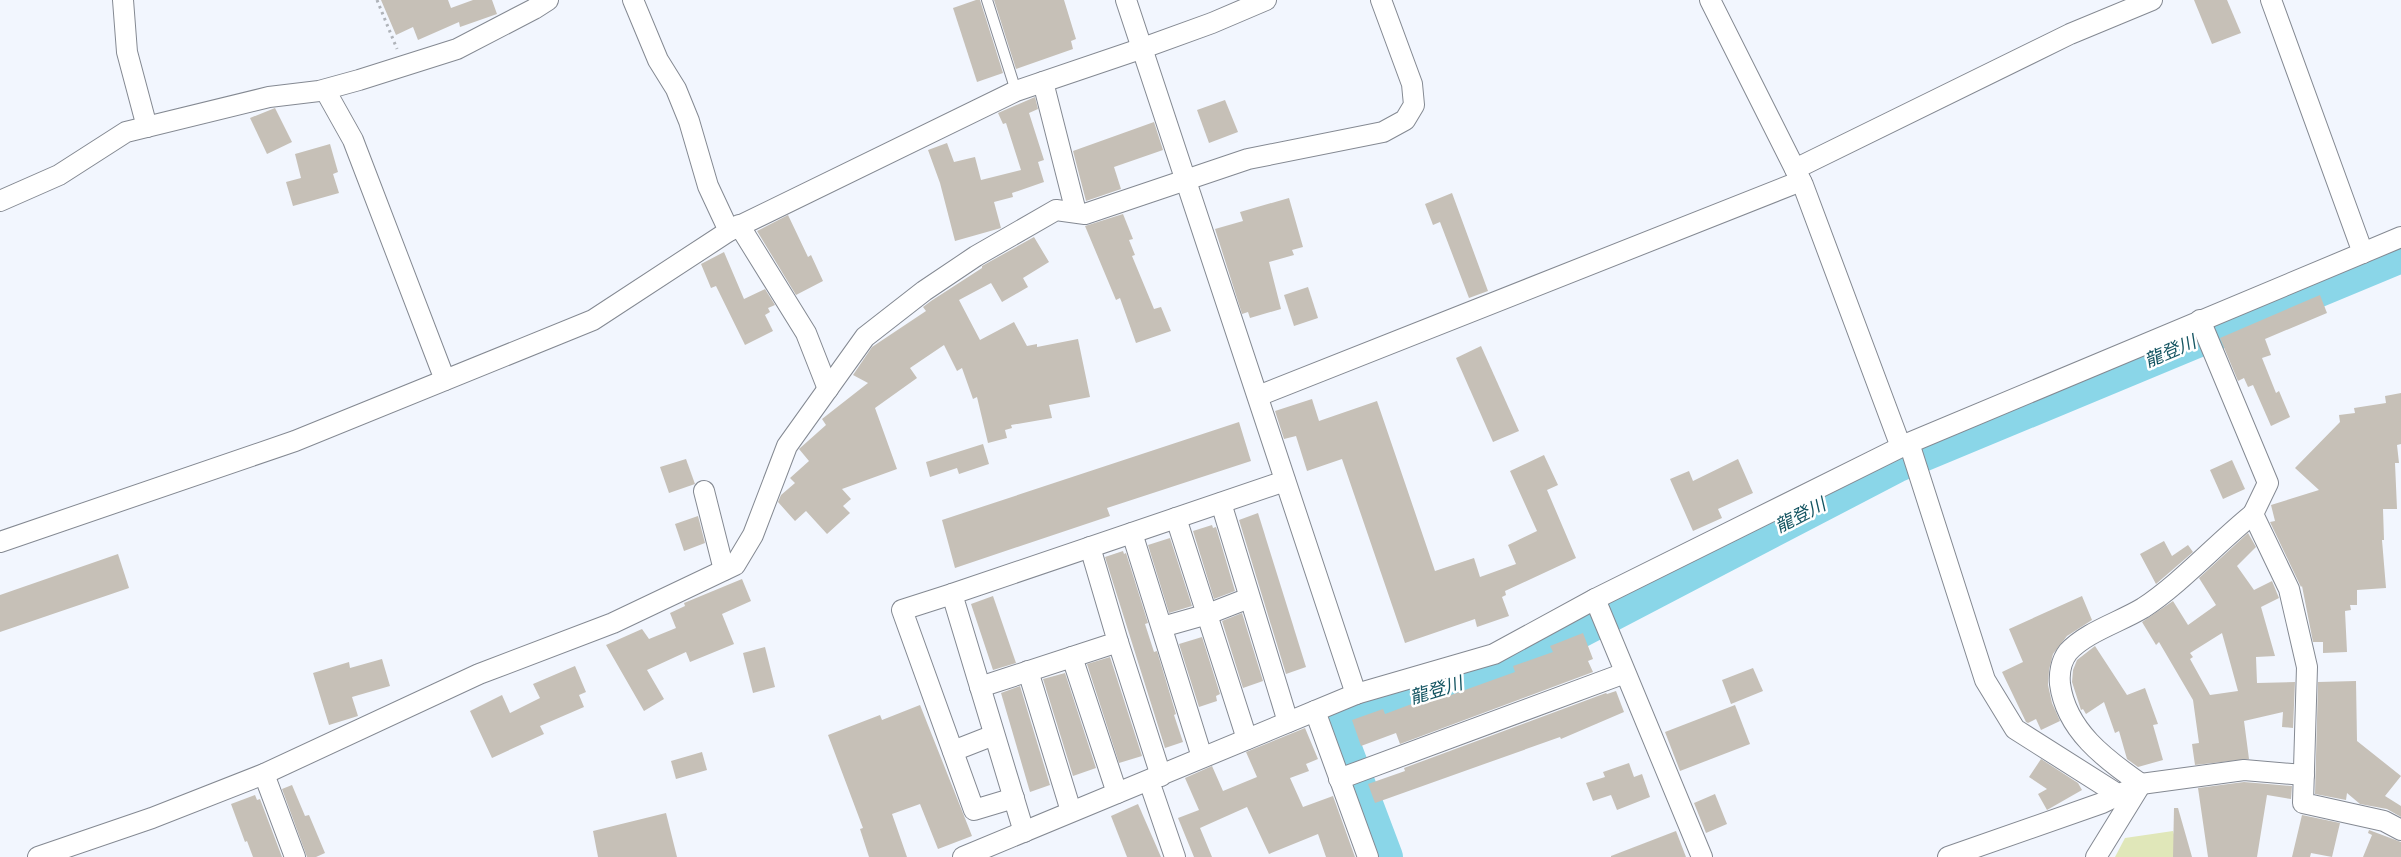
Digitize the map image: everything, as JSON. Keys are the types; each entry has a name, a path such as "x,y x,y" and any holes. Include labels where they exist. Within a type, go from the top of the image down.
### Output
{"street":[{"path":"123,0 127,52 147,127"},
{"path":"0,201 59,174 126,132 269,97 324,90 404,66 457,49 548,0"},
{"path":"633,0 658,60 676,89 689,121 708,186 734,228 806,333 828,389"},
{"path":"1126,0 1356,694"},
{"path":"0,542 295,441 593,320 734,228 1016,91 1212,23 1266,0"},
{"path":"38,857 152,818 264,774 479,674 613,623 736,565 753,535 787,446 865,337 924,291 976,256 1056,210 1085,214 1186,178 1248,159 1382,132 1405,120 1414,106 1412,84 1381,0"},
{"path":"1710,0 1798,175 1905,445 1985,680 2015,729 2119,795"},
{"path":"1258,396 1798,175 2070,34 2152,0"},
{"path":"2271,0 2363,253"},
{"path":"1043,82 1076,212"},
{"path":"324,90 352,140 445,380"},
{"path":"963,857 1072,811 1155,779 1202,757 1356,694 1494,654 1595,599 1905,445 2401,237"},
{"path":"2141,784 2099,753 2077,729 2062,702 2059,674 2068,653 2092,635 2143,608 2253,514 2268,484 2200,320"},
{"path":"1014,798 974,810 902,610 1286,481"},
{"path":"704,491 724,570"},
{"path":"1221,503 1288,722"},
{"path":"2253,514 2289,589 2307,667 2303,803 2384,821 2401,830"},
{"path":"1176,518 1247,739"},
{"path":"1132,533 1202,757"},
{"path":"1090,548 1118,642 1175,857"},
{"path":"952,594 1024,832"},
{"path":"1162,627 1208,614 1250,598"},
{"path":"1595,599 1702,857"},
{"path":"980,687 1118,642"},
{"path":"1072,657 1117,793"},
{"path":"1028,671 1072,811"},
{"path":"1339,779 1625,672"},
{"path":"1315,711 1368,857"},
{"path":"953,751 994,734"},
{"path":"1948,857 2102,803 2141,784 2244,770 2304,775"},
{"path":"264,774 296,857"},
{"path":"2096,857 2141,784"}],"lane":[{"path":"987,0 1016,91"}],"path":[{"path":"377,0 404,66"}],"green space":[{"path":"2173,831 2181,857 2115,857 2125,838"}],"building":[{"path":"381,0 448,0 451,8 473,0 492,0 497,14 460,27 459,22 418,40 413,27 396,35"},
{"path":"980,0 1003,73 977,82 953,8"},
{"path":"994,0 1064,0 1076,39 1071,41 1073,49 1016,69"},
{"path":"2194,0 2227,0 2241,33 2212,44"},
{"path":"1035,97 1038,109 1029,113 1044,160 1038,162 1044,182 1012,193 1013,197 994,202 1001,228 955,241 940,183 928,150 947,143 954,162 975,157 981,180 1021,170 1006,123 1003,124 998,113"},
{"path":"1225,100 1238,132 1209,143 1197,110"},
{"path":"275,108 292,142 267,154 250,118"},
{"path":"1154,122 1163,150 1114,167 1121,189 1086,201 1073,151"},
{"path":"330,144 338,172 333,174 339,193 293,206 286,182 301,178 295,154"},
{"path":"1452,193 1488,291 1469,298 1440,222 1433,225 1425,204"},
{"path":"1289,198 1303,247 1292,250 1294,255 1269,262 1281,309 1250,318 1248,312 1242,314 1215,229 1243,221 1240,212"},
{"path":"1123,214 1133,239 1129,240 1135,255 1132,256 1154,309 1161,307 1171,331 1136,343 1120,298 1116,300 1085,226"},
{"path":"788,215 808,257 811,255 823,281 796,295 757,231"},
{"path":"1034,237 1049,262 1023,278 1028,287 1002,302 991,283 959,300 980,340 1014,322 1027,346 1037,344 1037,347 1078,339 1090,397 1049,405 1052,418 1011,425 1012,428 1005,430 1007,438 988,443 977,397 973,399 962,368 957,371 944,345 910,368 917,378 875,408 897,469 842,489 851,499 843,506 850,513 827,534 806,511 795,521 778,502 781,495 795,483 790,478 809,461 799,449 826,425 822,419 868,383 853,375 872,347 926,311 923,307 982,268 982,266"},
{"path":"724,252 744,299 765,289 775,305 768,308 770,312 765,315 773,331 745,345 716,286 711,288 701,264"},
{"path":"1308,287 1318,318 1294,326 1284,295"},
{"path":"2320,295 2327,313 2265,339 2271,355 2262,358 2276,393 2279,391 2290,417 2271,426 2253,385 2248,387 2244,378 2238,381 2220,338"},
{"path":"1481,346 1519,431 1493,442 1456,358"},
{"path":"2401,393 2401,444 2397,445 2399,463 2395,463 2397,509 2383,509 2384,540 2382,540 2386,588 2357,590 2357,605 2350,605 2351,610 2345,611 2347,652 2323,653 2323,642 2313,642 2302,586 2270,522 2275,521 2271,505 2319,490 2295,468 2340,422 2339,415 2355,413 2354,408 2386,403 2385,396"},
{"path":"1312,399 1319,421 1377,401 1435,571 1474,558 1480,577 1516,564 1508,545 1537,531 1510,471 1544,455 1558,485 1547,490 1576,558 1505,591 1506,595 1502,597 1509,616 1477,627 1475,619 1405,643 1342,459 1307,471 1296,436 1284,439 1275,411"},
{"path":"1239,422 1251,461 1107,508 1110,516 955,568 942,520"},
{"path":"983,444 989,464 959,474 957,468 930,477 926,462"},
{"path":"686,459 695,484 669,493 660,467"},
{"path":"1738,459 1753,493 1718,509 1722,518 1693,531 1670,479 1689,471 1693,481"},
{"path":"2232,460 2245,489 2223,499 2210,470"},
{"path":"1258,513 1306,667 1286,674 1239,520"},
{"path":"698,516 705,543 684,551 675,524"},
{"path":"1212,525 1213,528 1216,527 1235,591 1214,599 1193,531"},
{"path":"2248,533 2256,547 2237,566 2254,590 2272,581 2279,598 2261,607 2275,656 2256,657 2257,683 2295,682 2293,728 2282,727 2283,712 2244,721 2249,759 2195,765 2192,744 2199,743 2193,700 2159,642 2156,645 2142,622 2173,601 2188,625 2216,605 2199,578","holes":["2222,633 2238,691 2210,695 2190,659 2193,657 2190,653"]},
{"path":"1170,538 1192,606 1169,613 1148,545"},
{"path":"2164,541 2172,556 2188,545 2193,552 2156,584 2140,554"},
{"path":"1123,551 1124,554 1126,553 1148,623 1145,624 1154,652 1157,651 1183,742 1165,748 1105,557"},
{"path":"118,554 129,588 0,632 0,595"},
{"path":"742,579 751,601 722,614 734,644 690,662 686,652 647,670 664,699 644,711 606,645 642,629 649,639 676,628 670,613 685,606 684,603"},
{"path":"993,596 1016,663 993,670 971,604"},
{"path":"2082,596 2092,620 2067,636 2053,654 2048,685 2052,703 2060,721 2041,730 2036,719 2028,723 2026,722 2002,672 2023,662 2009,629"},
{"path":"1242,613 1263,681 1243,688 1222,621"},
{"path":"1583,633 1593,659 1588,661 1593,672 1400,744 1396,733 1361,746 1352,720 1383,709 1385,714 1449,690 1451,695 1515,672 1513,666 1553,652 1550,646"},
{"path":"1202,637 1220,694 1216,696 1217,701 1199,707 1179,644"},
{"path":"2095,646 2127,695 2145,688 2158,724 2153,725 2163,760 2138,767 2127,759 2119,731 2115,733 2104,702 2086,714 2083,709 2081,710 2072,682 2073,670 2077,660"},
{"path":"765,647 775,687 753,693 743,653"},
{"path":"1110,657 1142,756 1119,763 1087,664"},
{"path":"382,659 390,686 352,697 358,716 329,725 313,673 349,662 350,668"},
{"path":"575,666 586,692 579,695 584,707 540,726 544,734 492,758 470,711 502,695 510,713 540,698 533,684"},
{"path":"1753,668 1763,691 1731,704 1722,680"},
{"path":"1065,673 1096,768 1073,776 1043,679"},
{"path":"2356,681 2357,741 2401,776 2385,796 2401,806 2401,817 2387,809 2360,804 2347,793 2346,800 2315,794 2318,682"},
{"path":"1020,686 1050,785 1030,792 1001,693"},
{"path":"1616,691 1624,712 1561,739 1560,737 1375,803 1368,784 1405,771 1404,768 1606,693"},
{"path":"920,705 972,836 938,849 920,804 892,814 907,857 869,857 860,829 863,828 828,735 880,715 882,720"},
{"path":"1735,705 1750,744 1680,771 1665,732"},
{"path":"1305,728 1318,759 1306,764 1309,771 1290,778 1303,807 1333,796 1355,857 1326,857 1318,834 1269,854 1247,807 1200,828 1212,857 1194,857 1178,818 1199,810 1185,778 1212,766 1223,791 1257,777 1246,752"},
{"path":"702,752 707,770 676,779 671,761"},
{"path":"2041,759 2078,783 2082,790 2047,810 2038,794 2047,789 2029,777"},
{"path":"1629,763 1634,777 1642,774 1650,797 1617,810 1611,795 1593,801 1586,783 1605,777 1603,772"},
{"path":"2244,782 2292,786 2291,799 2267,795 2257,857 2208,857 2198,788"},
{"path":"292,785 305,816 309,815 325,853 316,857 307,857 282,789"},
{"path":"1715,794 1727,824 1706,833 1694,803"},
{"path":"255,795 257,800 260,799 282,857 253,857 247,841 245,842 231,804"},
{"path":"1138,804 1161,857 1127,857 1111,816"},
{"path":"2174,808 2178,808 2192,857 2173,857"},
{"path":"666,813 677,857 598,857 593,831"},
{"path":"2302,815 2340,823 2332,857 2311,853 2310,857 2292,857"},
{"path":"2369,830 2401,842 2401,857 2363,857 2372,835 2368,833"},
{"path":"1676,831 1686,857 1611,857 1611,856"}],"waterway":[{"name":"龍登川","path":"1385,857 1334,722 1505,669 1896,465 2401,255"}]}
